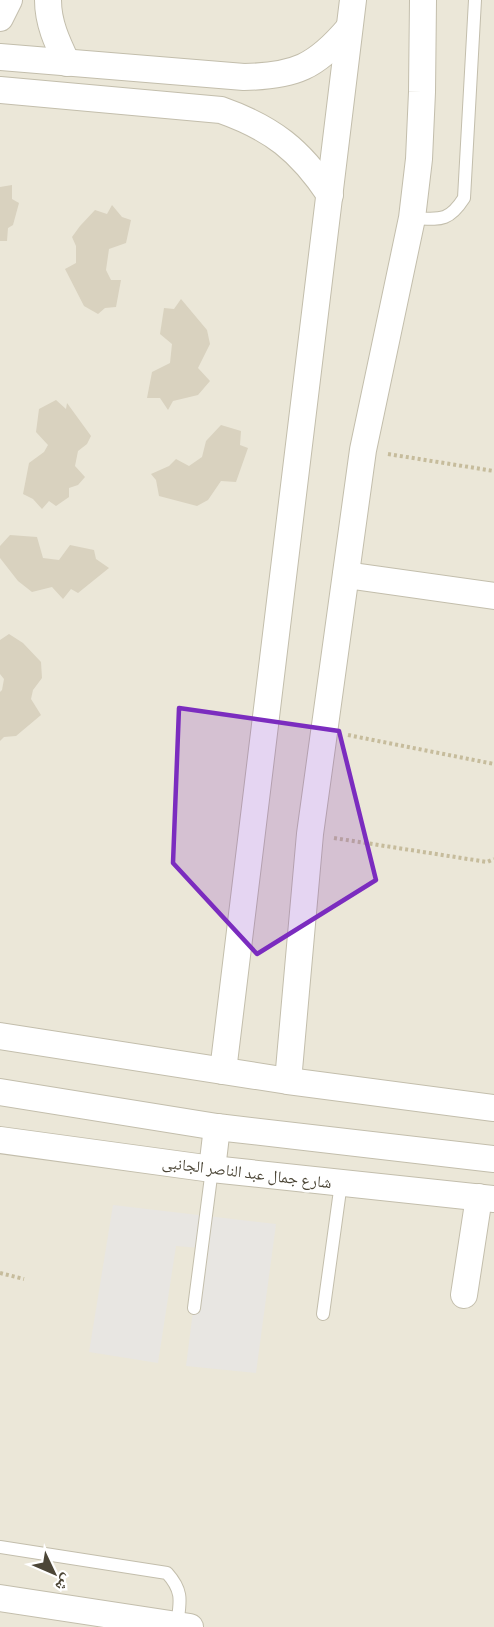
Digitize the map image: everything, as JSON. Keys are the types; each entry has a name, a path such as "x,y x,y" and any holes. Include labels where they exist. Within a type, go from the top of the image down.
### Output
{"street":[{"path":"0,18 9,0"},
{"path":"48,0 54,37 67,63"},
{"path":"223,1071 352,0"},
{"path":"288,1081 310,834 363,450 412,218 422,92 423,0"},
{"path":"0,57 244,76 274,76 304,68 329,51 349,28"},
{"path":"0,90 221,110 248,119 288,144 314,171 330,195"},
{"path":"346,575 494,596"},
{"path":"0,1036 288,1081 494,1108"},
{"path":"0,1092 217,1126 494,1159"},
{"path":"212,1169 217,1126"},
{"name":"شارع جمال عبد الناصر الجانبى","path":"0,1140 212,1169 341,1183 490,1195"},
{"path":"464,1295 490,1195"},
{"path":"0,1598 181,1626"}],"lane":[{"path":"412,218 445,219 456,211 464,198 476,0"},
{"path":"194,1308 212,1169"},
{"path":"323,1314 341,1183"},
{"path":"0,1547 167,1573 176,1583 181,1596 181,1626"}],"path":[{"path":"363,450 494,471"},
{"path":"324,730 494,764"},
{"path":"310,834 487,862 494,860"},
{"path":"0,1273 24,1279"}],"highlighted area":[{"path":"179,708 339,731 376,880 257,954 173,863"}],"shaded area":[{"path":"0,0 494,0 494,1627 0,1627"},
{"path":"113,1205 276,1224 256,1373 186,1366 201,1248 176,1246 158,1363 89,1352"}],"building":[{"path":"12,185 12,199 19,203 13,225 8,228 7,241 0,241 0,187"},
{"path":"112,205 122,217 131,220 126,243 109,249 106,270 111,280 121,280 116,307 105,308 98,314 84,306 65,269 76,263 76,246 72,237 80,226 95,210 107,214"},
{"path":"181,299 207,330 210,344 198,368 210,381 198,395 173,401 168,410 160,398 147,398 152,372 170,363 172,344 160,334 164,308 174,309"},
{"path":"56,400 66,409 67,403 91,436 87,444 78,451 75,466 85,477 78,485 69,488 69,497 56,506 49,501 42,509 33,499 23,494 29,463 44,452 48,445 36,432 39,409"},
{"path":"221,425 241,431 240,445 248,448 236,482 221,481 208,500 197,506 159,496 156,480 151,474 169,466 176,459 189,466 202,457 206,441"},
{"path":"10,535 37,537 43,558 59,560 70,545 94,550 96,559 109,568 78,593 71,589 63,599 52,587 32,592 18,581 0,558 0,546"},
{"path":"9,634 23,643 41,662 42,678 33,690 31,699 41,715 16,736 4,737 0,741 0,692 4,679 0,674 0,640"}]}
